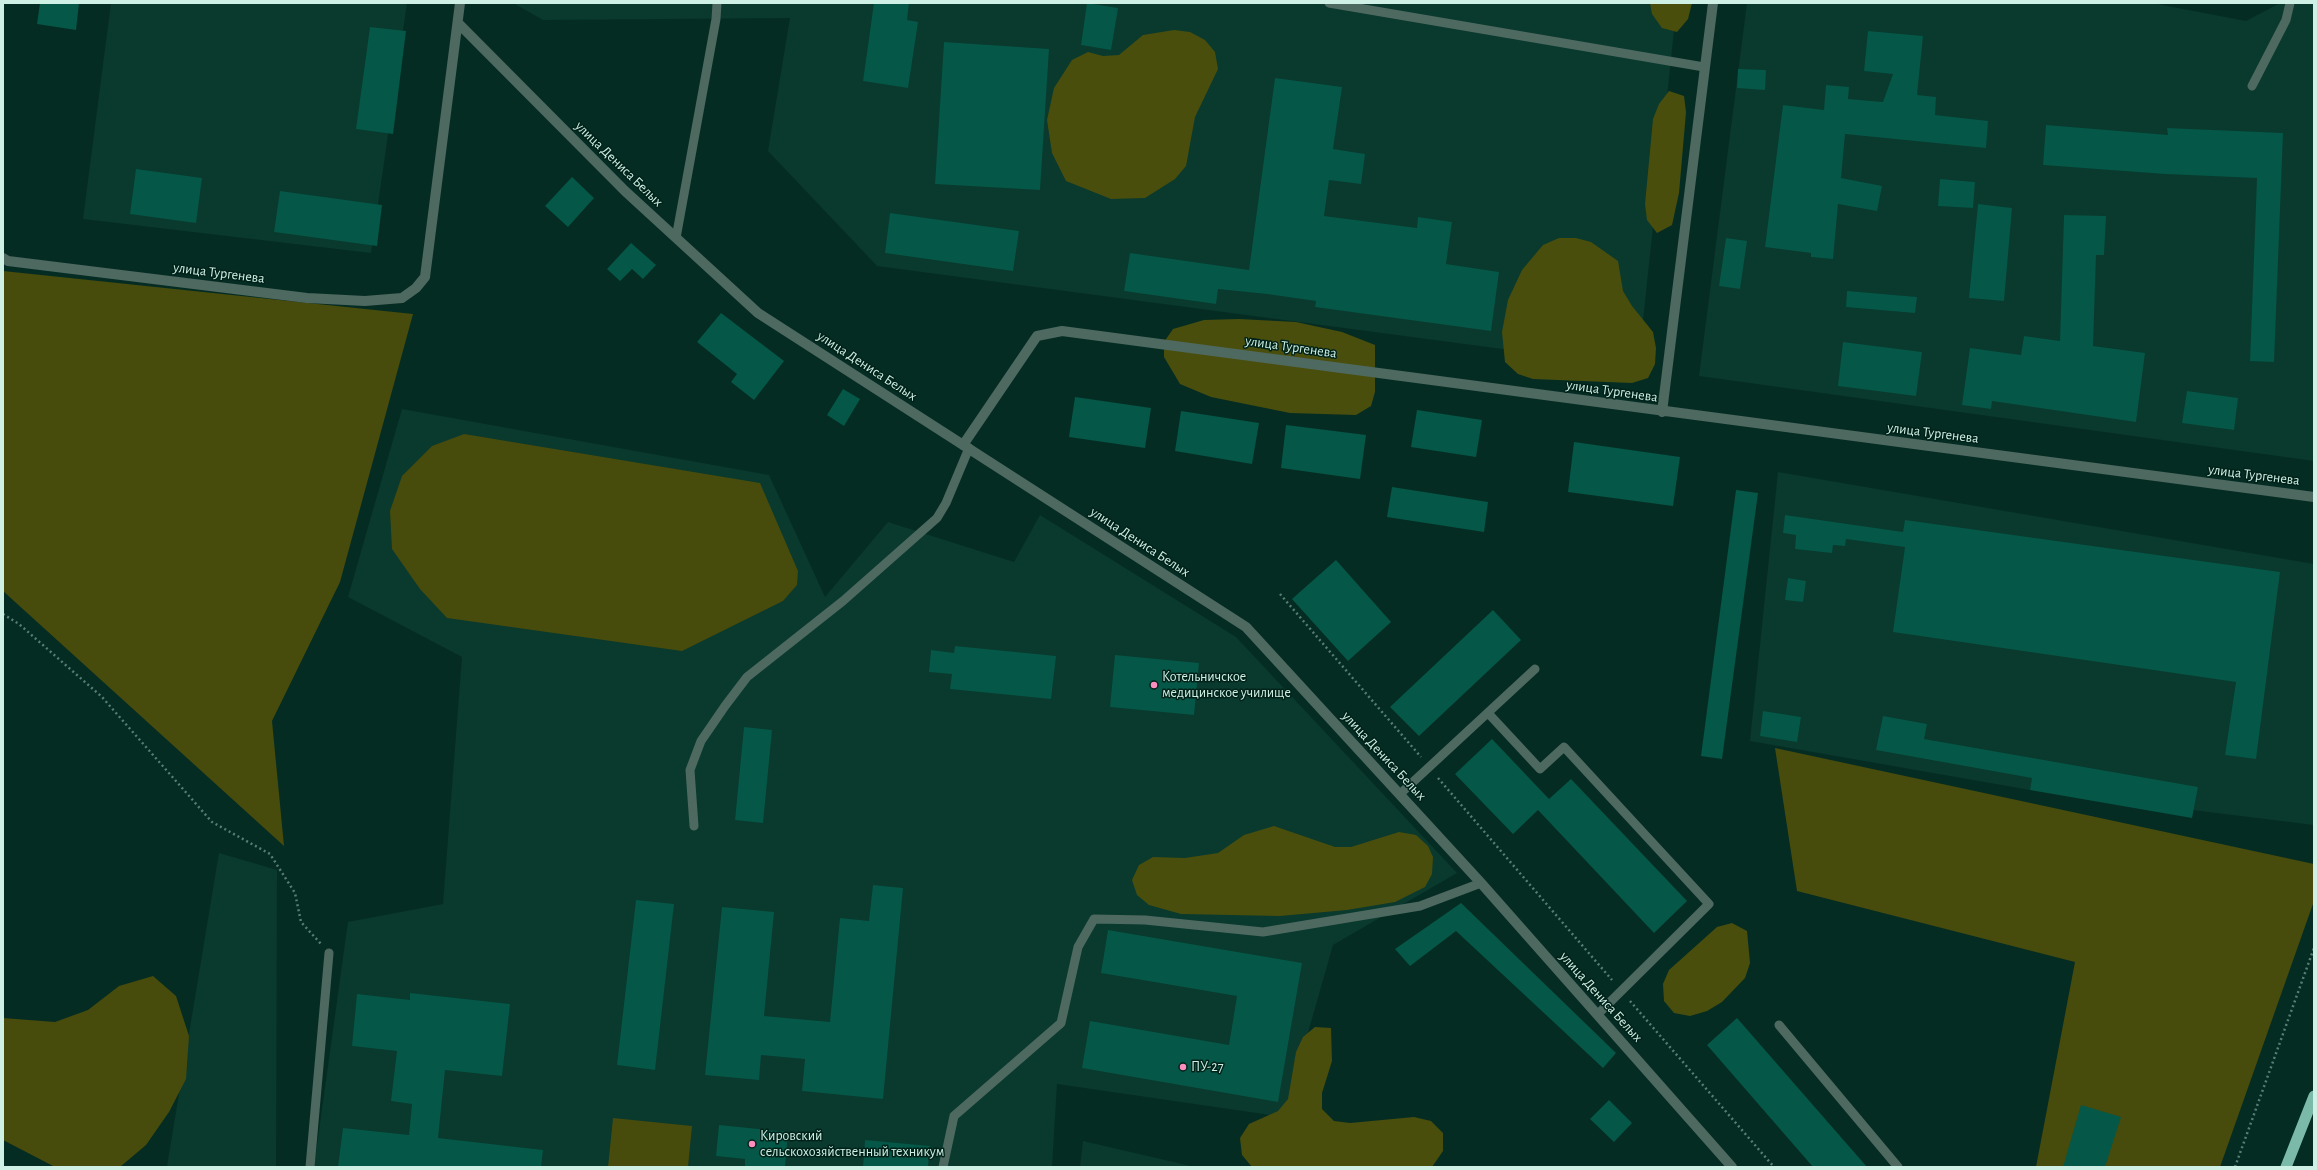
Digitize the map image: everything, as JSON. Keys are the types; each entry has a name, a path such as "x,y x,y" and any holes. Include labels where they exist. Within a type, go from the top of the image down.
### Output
{"highway":[{"path":"2286,1167 2314,1096"}],"street":[{"path":"458,23 460,3"},
{"path":"1662,412 1713,3"},
{"name":"улица Дениса Белых","path":"458,23 625,191 758,313 1246,627 1481,883 1732,1167"},
{"name":"улица Тургенева","path":"3,258 8,261 307,298 365,302 402,298 416,288 425,277 458,23"},
{"name":"улица Тургенева","path":"966,446 1037,336 1062,331 1662,412 2314,497"}],"lane":[{"path":"676,238 716,19 717,3"},
{"path":"1329,3 1704,67"},
{"path":"2252,86 2286,20 2290,3"},
{"path":"694,826 690,770 701,741 724,706 747,677 843,601 937,518 946,503 966,446"},
{"path":"1400,794 1535,669"},
{"path":"1488,713 1540,769 1564,747 1709,904 1598,1014"},
{"path":"943,1167 954,1116 1060,1023 1078,947 1094,919 1145,920 1263,932 1420,906 1481,883"},
{"path":"310,1167 329,953"},
{"path":"1779,1025 1898,1167"}],"path":[{"path":"1280,594 1774,1167"},
{"path":"3,614 19,624 102,697 212,822 270,854 295,893 301,922 329,953"},
{"path":"2235,1167 2314,948"}],"shaded area":[{"path":"111,3 407,3 371,253 83,219"},
{"path":"513,3 1677,3 1638,367 877,266 768,151 790,18 543,20"},
{"path":"1747,3 2152,3 2246,21 2280,3 2314,3 2314,461 1699,376"},
{"path":"3,271 413,314 340,582 272,721 284,846 3,591"},
{"path":"402,409 769,475 825,597 888,522 1014,562 1040,515 1236,637 1457,873 1333,945 1284,1117 1057,1084 1052,1167 314,1167 348,922 443,904 462,657 348,597"},
{"path":"464,434 760,483 798,571 797,585 783,601 682,651 447,618 420,589 392,549 390,511 402,476 432,446"},
{"path":"1778,472 2314,564 2314,825 2030,790 1750,741"},
{"path":"1775,748 2314,864 2314,901 2220,1167 2036,1167 2075,962 1797,891"},
{"path":"219,853 277,870 276,1167 167,1166"},
{"path":"153,976 176,996 189,1036 186,1079 169,1112 146,1145 120,1167 55,1167 3,1140 3,1018 55,1022 88,1010 119,986"},
{"path":"613,1118 692,1126 688,1167 608,1167"},
{"path":"1083,1141 1195,1167 1080,1167"}],"green space":[{"path":"1650,3 1692,3 1688,19 1677,32 1662,28 1652,14"},
{"path":"1174,30 1190,32 1205,40 1215,52 1218,69 1195,117 1186,166 1175,179 1145,198 1111,199 1066,181 1052,153 1047,120 1054,88 1072,60 1088,52 1103,56 1119,55 1143,35"},
{"path":"1669,91 1684,96 1686,112 1679,193 1672,225 1657,233 1647,220 1645,204 1653,119 1659,104"},
{"path":"1559,238 1576,238 1591,242 1618,261 1623,291 1632,306 1653,332 1656,348 1655,364 1648,378 1632,383 1533,379 1518,374 1505,362 1502,332 1508,300 1522,270 1543,245"},
{"path":"1239,319 1296,322 1342,332 1375,345 1375,392 1371,406 1356,415 1290,413 1211,397 1180,384 1164,357 1164,342 1173,329 1204,320"},
{"path":"1274,826 1335,847 1351,847 1399,832 1416,835 1428,846 1433,857 1432,874 1425,887 1395,902 1347,910 1280,916 1181,914 1149,905 1137,895 1132,880 1139,865 1153,857 1185,858 1218,853 1244,835"},
{"path":"1732,923 1747,931 1750,963 1745,978 1722,1002 1707,1011 1690,1016 1674,1013 1664,1001 1663,984 1669,970 1717,927"},
{"path":"1315,1027 1331,1028 1332,1061 1322,1093 1322,1109 1334,1121 1350,1123 1414,1117 1431,1121 1443,1133 1443,1151 1432,1167 1252,1167 1242,1155 1240,1138 1249,1124 1278,1111 1288,1099 1296,1052 1303,1037"}],"building":[{"path":"40,3 79,3 76,30 37,24"},
{"path":"874,3 909,3 907,20 918,22 908,88 863,81"},
{"path":"1087,3 1118,8 1111,50 1081,45"},
{"path":"370,27 406,31 393,134 356,129"},
{"path":"1868,31 1923,36 1917,95 1936,97 1935,115 1988,121 1986,148 1845,134 1841,178 1882,186 1877,211 1838,204 1833,259 1811,257 1811,253 1765,247 1783,105 1824,110 1826,85 1849,87 1848,99 1883,102 1893,74 1864,71"},
{"path":"944,42 1049,49 1040,190 935,184"},
{"path":"1738,69 1766,70 1765,90 1737,88"},
{"path":"1275,78 1342,87 1333,149 1365,154 1361,184 1329,180 1324,216 1417,228 1418,217 1452,222 1446,264 1499,272 1491,331 1315,307 1316,301 1267,294 1218,289 1216,304 1124,291 1130,253 1249,270"},
{"path":"2046,125 2168,135 2167,128 2283,133 2274,362 2250,361 2257,178 2165,174 2043,165"},
{"path":"136,169 202,178 196,223 130,214"},
{"path":"572,177 594,198 568,227 545,206"},
{"path":"1940,179 1975,182 1973,208 1938,206"},
{"path":"280,191 382,205 377,246 274,232"},
{"path":"1978,204 2012,208 2004,301 1969,298"},
{"path":"890,213 1019,231 1013,271 885,253"},
{"path":"2064,215 2106,216 2104,255 2096,255 2093,346 2145,353 2136,422 1992,401 1991,409 1962,405 1970,348 2021,355 2024,336 2060,341"},
{"path":"1726,238 1747,241 1740,289 1719,286"},
{"path":"631,243 656,265 643,279 632,269 620,281 607,269"},
{"path":"1847,291 1917,297 1915,313 1846,307"},
{"path":"721,313 784,361 754,400 731,382 737,374 697,342"},
{"path":"1843,342 1922,352 1916,396 1838,386"},
{"path":"843,389 860,399 844,426 827,415"},
{"path":"2187,391 2238,398 2234,430 2182,423"},
{"path":"1075,397 1151,408 1145,448 1069,437"},
{"path":"1417,410 1482,420 1476,457 1411,447"},
{"path":"1181,411 1259,423 1252,464 1175,451"},
{"path":"1286,425 1366,435 1360,479 1281,468"},
{"path":"1574,442 1680,457 1673,506 1568,492"},
{"path":"1392,487 1488,502 1484,532 1387,517"},
{"path":"1736,490 1758,493 1722,759 1701,756"},
{"path":"1785,515 1903,532 1905,520 2280,572 2256,759 2225,755 2236,682 1893,632 1905,547 1846,539 1845,546 1833,545 1832,553 1795,549 1796,535 1783,533"},
{"path":"1336,560 1391,622 1348,661 1292,599"},
{"path":"1788,578 1806,581 1803,602 1785,600"},
{"path":"1493,610 1521,640 1419,736 1390,707"},
{"path":"955,646 1056,656 1051,699 950,689 952,674 929,672 931,650 954,653"},
{"name":"Котельничское медицинское училище","path":"1115,655 1199,663 1194,715 1110,707"},
{"path":"1763,711 1801,717 1797,742 1760,736"},
{"path":"1883,716 1927,724 1924,739 2198,787 2192,818 2030,790 2032,778 1876,750"},
{"path":"744,727 772,730 763,823 735,820"},
{"path":"1492,739 1549,799 1571,779 1687,901 1654,933 1538,810 1513,834 1455,774"},
{"path":"873,885 903,888 883,1099 802,1091 805,1059 761,1055 759,1080 705,1075 722,907 774,912 764,1016 830,1022 840,918 869,921"},
{"path":"636,900 674,904 655,1070 617,1065"},
{"path":"1461,903 1616,1053 1603,1068 1456,931 1410,966 1395,949"},
{"path":"1108,930 1302,963 1278,1102 1082,1068 1090,1021 1229,1045 1237,996 1101,973"},
{"path":"410,993 510,1004 502,1076 445,1070 438,1138 543,1150 541,1167 338,1167 343,1128 409,1135 412,1104 391,1101 397,1051 352,1046 357,994 410,1000"},
{"path":"1737,1018 1867,1167 1813,1167 1707,1045"},
{"path":"1609,1100 1632,1123 1614,1142 1590,1119"},
{"path":"2081,1105 2121,1117 2105,1167 2063,1167"},
{"name":"Кировский сельскохозяйственный техникум","path":"719,1125 788,1132 785,1167 745,1167 745,1159 716,1156"},
{"name":"Кировский сельскохозяйственный техникум","path":"865,1140 930,1146 928,1167 863,1167"}],"place":[{"name":"Котельничское медицинское училище","path":"1154,685"},
{"name":"ПУ-27","path":"1183,1067"},
{"name":"Кировский сельскохозяйственный техникум","path":"752,1144"}]}
